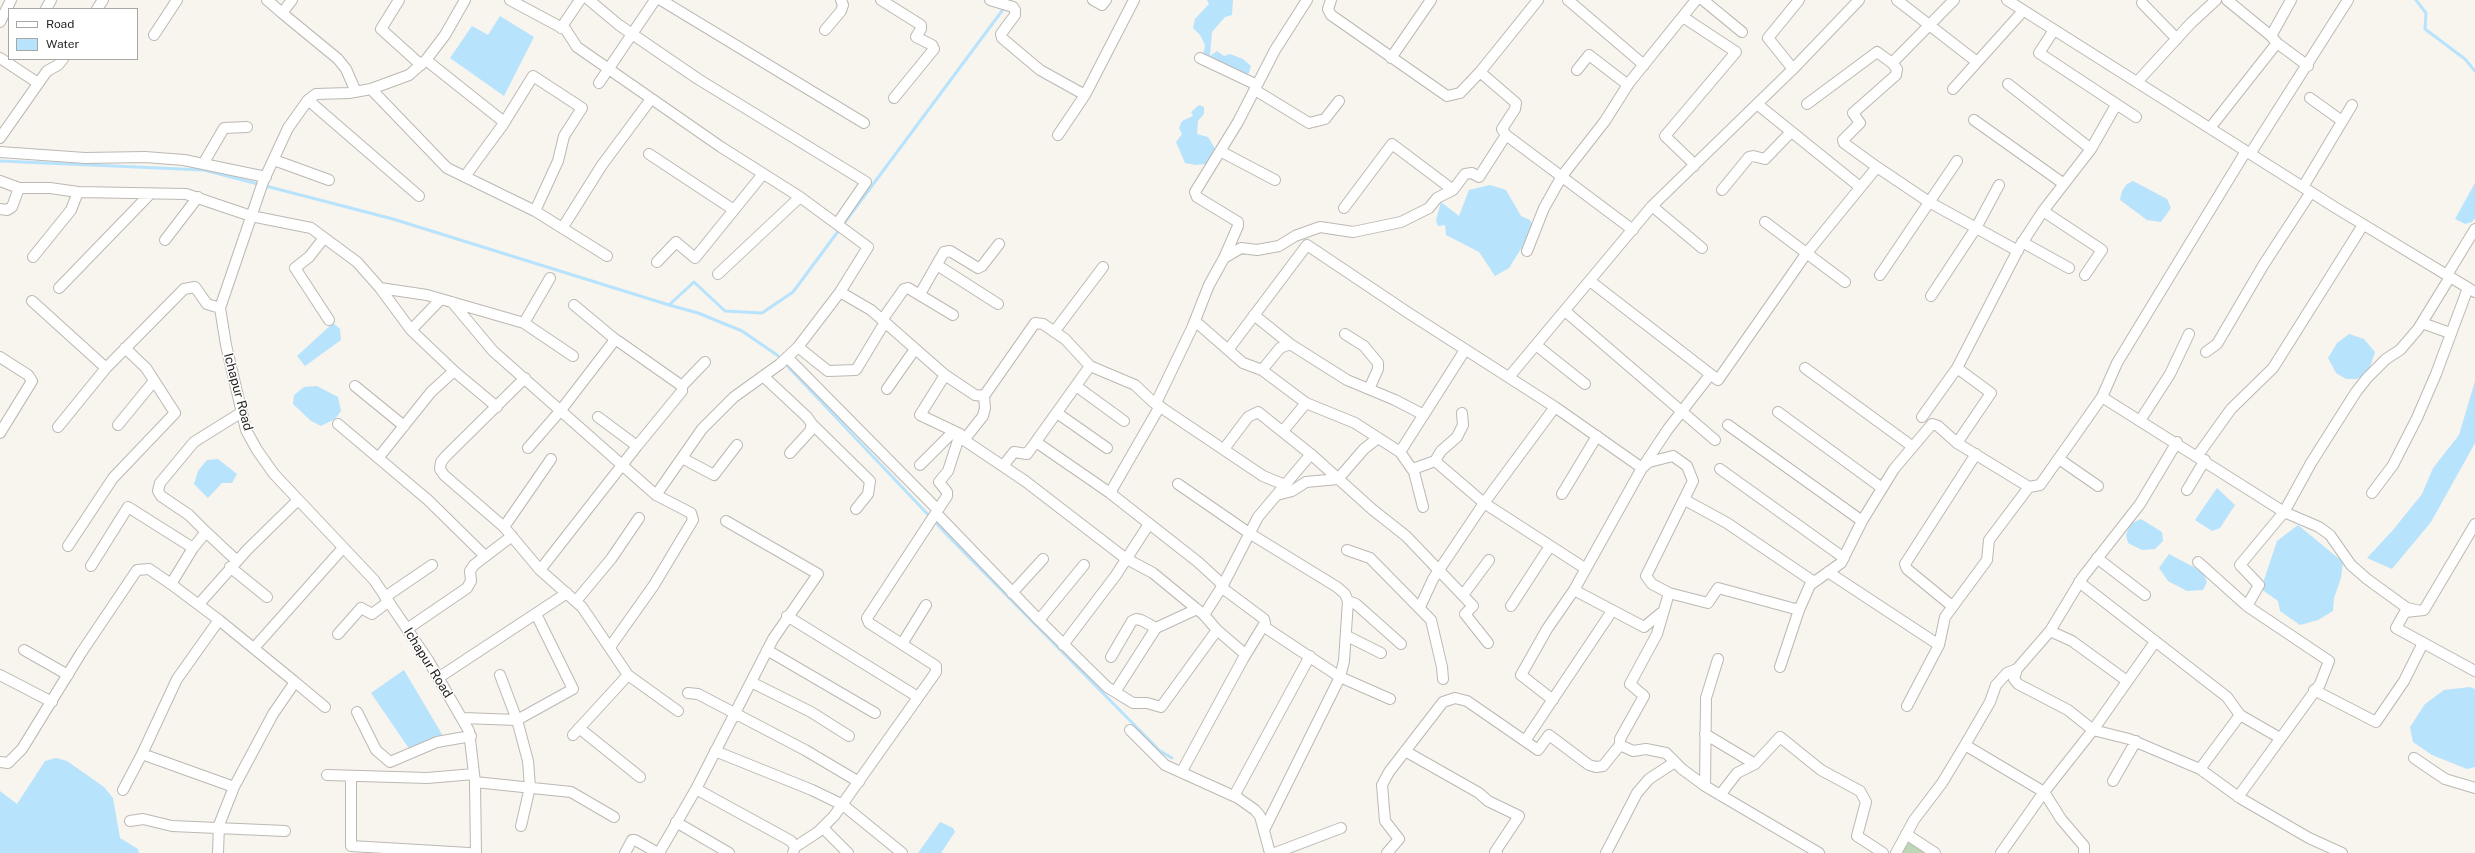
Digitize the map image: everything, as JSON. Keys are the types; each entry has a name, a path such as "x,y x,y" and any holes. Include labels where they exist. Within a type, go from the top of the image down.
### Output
{"street":[{"path":"0,22 11,0"},
{"path":"154,35 178,0"},
{"path":"267,0 338,58 346,69 356,92"},
{"path":"282,13 292,0"},
{"path":"399,0 380,29 504,122"},
{"path":"58,427 106,368 184,289 194,287 206,304 220,308 232,280 259,193 288,128 308,100 316,94 356,92 371,89 409,75 423,62 445,35 465,0"},
{"path":"510,0 566,30 577,47 651,99 800,197 868,247 840,292 798,347 764,376 728,402 702,430 656,495"},
{"path":"561,28 580,0"},
{"path":"589,0 633,35 698,79 866,182 840,226"},
{"path":"599,83 633,35 655,0"},
{"path":"661,0 864,124"},
{"path":"825,30 841,11 843,5 841,0"},
{"path":"881,0 921,25 921,29 916,37 932,45 934,49 894,98"},
{"path":"990,0 1014,7 1015,15 1001,34 1002,38 1040,70 1085,95"},
{"path":"1093,0 1102,6 1106,0"},
{"path":"1058,135 1085,95 1134,0"},
{"path":"1110,493 1158,405 1209,285 1224,258 1238,226 1238,222 1197,197 1195,192 1256,88 1275,50 1308,0"},
{"path":"1331,0 1328,9 1331,15 1447,96 1460,93 1480,72 1538,0"},
{"path":"1391,58 1430,0"},
{"path":"1568,0 1644,65"},
{"path":"1527,251 1544,208 1562,176 1604,121 1628,86 1696,0"},
{"path":"1703,0 1742,32"},
{"path":"1793,69 1768,38 1799,0"},
{"path":"1509,377 1652,206 1793,69 1859,0"},
{"path":"1897,0 1977,62"},
{"path":"1892,63 1954,0"},
{"path":"2008,0 2023,11 2307,189 2472,290 2450,333 2436,374 2417,418 2393,465 2372,492"},
{"path":"2137,82 2216,0"},
{"path":"2228,0 2308,66"},
{"path":"2210,128 2274,39 2291,0"},
{"path":"1780,667 1799,610 1810,585 1841,563 1862,521 1894,469 1932,424 1938,426 1957,443 2028,487 2040,485 2102,397 2118,363 2248,152 2308,66 2348,0"},
{"path":"2142,3 2177,39"},
{"path":"1953,89 2001,38 2023,11"},
{"path":"1683,17 1736,52 1664,136 1691,161 1694,166"},
{"path":"2054,30 2039,53 2136,117"},
{"path":"1807,104 1877,52 1892,63 1897,69 1896,75 1853,112 1860,123 1843,142 1929,202 1976,228 2069,268"},
{"path":"1577,70 1589,55 1628,86"},
{"path":"0,58 17,63 38,83"},
{"path":"1200,58 1256,88 1309,123 1325,119 1339,101"},
{"path":"0,138 4,121 48,70 58,66 62,60"},
{"path":"1480,72 1516,103 1515,109 1502,129 1506,135 1633,230"},
{"path":"466,176 504,122 532,76 582,108 564,136 558,161 535,211"},
{"path":"2008,84 2091,149"},
{"path":"371,89 447,168 535,211 563,227 607,256"},
{"path":"2310,98 2342,121"},
{"path":"563,227 602,165 651,99"},
{"path":"308,100 419,196"},
{"path":"1757,104 1860,187"},
{"path":"1922,417 1957,368 2020,246 2043,211 2091,149 2116,105"},
{"path":"2206,352 2217,344 2307,189 2342,121 2352,105"},
{"path":"1974,120 2064,184"},
{"path":"203,164 224,128 246,128"},
{"path":"1722,190 1749,157 1752,156 1765,160 1791,132"},
{"path":"1224,258 1241,248 1257,250 1279,246 1295,236 1320,227 1353,232 1401,222 1429,208 1437,198 1453,190 1465,174 1472,173 1479,177 1506,135"},
{"path":"1344,208 1392,144 1453,190"},
{"path":"1220,150 1274,180"},
{"path":"0,152 85,158 145,157 203,164 265,179"},
{"path":"649,154 734,210"},
{"path":"274,160 329,180"},
{"path":"1880,275 1957,161"},
{"path":"1590,281 1710,375 1720,380 1806,254 1878,167"},
{"path":"658,262 676,242 695,258 763,174"},
{"path":"0,181 19,188 50,188 78,192 149,195 186,194 251,216 311,228 356,262 380,288 411,330 454,371 497,407"},
{"path":"1931,296 1976,228 1999,185"},
{"path":"0,209 7,210 12,207 19,188"},
{"path":"33,257 70,210 78,192"},
{"path":"59,288 149,195"},
{"path":"165,240 198,197"},
{"path":"718,274 800,197"},
{"path":"1652,206 1702,248"},
{"path":"2043,211 2102,250 2085,276"},
{"path":"1764,222 1845,282"},
{"path":"2187,490 2201,458 2231,409 2273,368 2363,224"},
{"path":"2247,606 2259,585 2240,565 2284,512 2311,463 2356,392 2386,359 2400,350 2422,323 2475,229"},
{"path":"324,238 309,257 295,268 329,320"},
{"path":"966,283 978,268 982,266 998,244"},
{"path":"1228,350 1308,245 1465,350 1556,407 1642,468"},
{"path":"920,294 944,252 950,251 978,268"},
{"path":"937,265 998,304"},
{"path":"1054,332 1103,267"},
{"path":"524,323 550,278"},
{"path":"380,288 427,295 524,323 573,356"},
{"path":"798,347 828,371 856,370 883,321 904,289 908,288 953,315"},
{"path":"840,292 871,310 945,375 975,395 984,396"},
{"path":"411,330 442,299"},
{"path":"32,301 106,368"},
{"path":"452,302 493,351 561,410 621,466 656,495 691,513 693,520 654,585 610,646"},
{"path":"574,305 616,340 682,386"},
{"name":"Ichapur Road","path":"220,308 246,430 257,450 274,474 342,549 374,580 463,718 471,736 475,778 476,853"},
{"path":"1565,311 1715,440"},
{"path":"1254,315 1290,344 1347,380 1424,415"},
{"path":"1195,321 1243,363 1262,370 1306,403 1355,424 1400,452 1413,469 1423,507"},
{"path":"920,466 983,416 985,408 984,396 1035,323 1043,324 1065,339 1090,366 1135,386 1158,405 1263,476 1285,485"},
{"path":"2422,323 2450,333"},
{"path":"1345,334 1364,346 1378,363 1378,369 1369,389"},
{"path":"2141,419 2170,374 2189,334"},
{"path":"528,448 561,410 616,340"},
{"path":"1262,370 1280,348 1290,344"},
{"path":"1536,345 1585,384"},
{"path":"68,546 113,478 175,412 146,368 125,348"},
{"path":"887,389 914,349"},
{"path":"1400,452 1465,350"},
{"path":"0,433 32,381 28,375 1,358"},
{"path":"784,360 934,516 1063,645 1107,687 1115,692 1133,703 1147,702 1161,707 1217,630"},
{"path":"540,570 682,391 682,386 705,362"},
{"path":"1003,466 1013,453 1027,454 1090,366"},
{"path":"1805,368 1913,447"},
{"path":"1957,368 1991,393 1957,443"},
{"path":"378,456 431,392 454,371"},
{"path":"945,375 920,415 959,435 1003,466 1125,558 1153,574 1200,612 1217,630 1245,654"},
{"path":"1553,700 1521,676 1547,629 1586,570 1642,468 1681,411 1710,375"},
{"path":"764,376 808,417 812,424 870,482 868,494 856,510"},
{"path":"525,378 446,456 441,462 440,468 444,475 504,527 540,570 576,601 610,646 628,675 678,711"},
{"path":"118,425 154,381"},
{"path":"355,386 404,426"},
{"path":"1076,386 1124,421"},
{"path":"2102,397 2141,419 2284,512 2330,535 2351,565 2367,579 2407,608 2416,610"},
{"path":"1283,431 1306,403"},
{"path":"1420,607 1439,570 1484,503 1556,407"},
{"path":"242,412 194,442 160,483 158,491 161,496 189,516 206,532 234,564 267,596"},
{"path":"1224,449 1248,416 1258,412 1311,454 1338,479 1406,536 1473,606 1465,614 1488,643"},
{"path":"1778,412 1882,488"},
{"path":"1057,413 1107,448"},
{"path":"1413,469 1435,461 1441,451 1457,437 1463,425 1462,413"},
{"path":"598,417 637,446"},
{"path":"338,424 378,456 486,556"},
{"path":"790,453 810,431 812,424"},
{"path":"1728,425 1862,521"},
{"path":"696,789 791,841 794,851 823,828 843,805 937,668 869,623 867,618 947,496 947,492 939,482 948,471 959,435"},
{"path":"1562,494 1597,436"},
{"path":"1277,496 1292,491 1306,482 1338,479 1361,453 1378,438"},
{"path":"1036,442 1110,493 1198,562 1222,586 1264,618 1264,626 1245,654 1182,771"},
{"path":"2177,442 2140,504 2079,582 2050,631 2017,669 2014,679 2018,684 2068,710 2093,730 2136,741 2200,769 2238,797 2309,838 2342,853"},
{"path":"682,458 714,476 737,445"},
{"path":"1115,692 1156,628 1200,612 1222,586 1258,516 1277,496 1311,454"},
{"path":"1952,606 1907,569 1905,564 1976,454"},
{"path":"1642,468 1649,462 1673,456 1688,466 1693,481 1685,500 1646,576 1652,584 1669,593 1708,603 1718,588 1799,610"},
{"path":"2059,459 2098,486"},
{"path":"504,527 551,460"},
{"path":"1435,461 1484,503 1586,570"},
{"path":"1720,469 1844,558"},
{"path":"1178,484 1250,533 1338,587 1345,594 1348,601 1347,636 1344,661 1340,677 1264,830"},
{"path":"1907,706 1939,645 1945,617 1952,606 1971,585 1987,560 1989,540 2028,487"},
{"path":"199,604 234,564 298,500"},
{"path":"1685,500 1727,523 1814,582"},
{"path":"91,566 128,507 193,548"},
{"path":"576,601 611,559 639,518"},
{"path":"625,853 632,840 635,840 659,853 696,789 767,650 787,616 818,574 726,521"},
{"path":"1063,645 1116,575 1125,558 1149,524"},
{"path":"2475,524 2424,610 2405,612 2396,628 2475,671"},
{"path":"171,584 193,548 206,532"},
{"path":"407,630 467,588 470,581 470,571 486,556 512,536"},
{"path":"1511,606 1550,546"},
{"path":"254,648 342,549"},
{"path":"1347,550 1370,558 1420,607 1431,620 1443,679"},
{"path":"2097,558 2145,595"},
{"path":"1012,593 1043,559"},
{"path":"1463,595 1489,560"},
{"path":"2198,562 2247,606 2329,661 2320,684 2314,690 2238,797"},
{"path":"1039,620 1084,564"},
{"path":"338,634 361,608 372,614 387,600 432,565"},
{"path":"0,762 8,763 22,749 68,675 137,570 149,569 199,604 325,707"},
{"path":"1828,572 1939,645"},
{"path":"2079,582 2227,697 2240,715 2280,738"},
{"path":"1574,590 1644,627 1662,613"},
{"path":"438,678 567,593"},
{"path":"1388,853 1399,839 1385,822 1382,785 1389,772 1443,702 1455,698 1467,701 1538,750 1549,734 1589,765 1596,767 1603,766 1620,745 1620,739 1644,696 1630,684 1657,634 1669,593"},
{"path":"1348,601 1356,604 1401,644"},
{"path":"902,644 926,605"},
{"path":"1525,741 1612,611"},
{"path":"463,718 517,720 573,689 536,614"},
{"path":"787,616 918,697"},
{"path":"1110,657 1132,621 1136,618 1156,628"},
{"path":"123,790 142,754 177,678 219,620"},
{"path":"1264,626 1340,677 1390,698"},
{"path":"2050,631 2072,641 2127,681"},
{"path":"1347,636 1381,653"},
{"path":"2001,853 2044,792 2093,730 2155,642"},
{"path":"2314,690 2376,722 2404,680 2423,643"},
{"path":"24,650 68,675"},
{"path":"767,650 876,713"},
{"path":"1234,796 1310,656"},
{"path":"1705,786 1706,698 1718,659"},
{"path":"1896,853 1906,834 1942,783 1966,745 1990,702 1996,685 2007,673 2017,669"},
{"path":"0,675 24,690 52,702"},
{"path":"500,675 517,720 528,761 530,787 521,826"},
{"path":"628,675 576,731 640,777"},
{"path":"218,853 218,829 234,787 273,714 295,682"},
{"path":"751,682 811,712 849,736"},
{"path":"688,693 698,694 805,750 859,782"},
{"path":"356,712 376,750 390,762 437,742 471,736"},
{"path":"2200,769 2240,715"},
{"path":"1130,730 1165,765 1182,771 1234,796 1255,810 1264,830 1270,853"},
{"path":"1705,734 1755,764"},
{"path":"1720,795 1737,773 1755,764 1780,737 1821,770 1860,791 1866,802 1857,836 1882,853"},
{"path":"2113,781 2136,741"},
{"path":"1620,745 1633,751 1655,749 1666,753 1705,786 1818,853"},
{"path":"1966,745 2044,792 2062,819 2084,846 2084,853"},
{"path":"715,751 812,790 843,805 902,853"},
{"path":"1405,751 1479,793 1488,801 1519,816 1495,852 1497,853"},
{"path":"142,754 234,787"},
{"path":"2414,758 2445,779 2475,788"},
{"path":"1606,853 1637,793 1649,778 1675,762"},
{"path":"327,775 475,778 571,792 614,817"},
{"path":"351,776 351,846 469,853"},
{"path":"130,821 143,819 172,826 285,831"},
{"path":"676,822 729,853"},
{"path":"823,828 848,853"},
{"path":"1276,853 1341,828"},
{"path":"1906,834 1935,853"}],"green space":[{"path":"1906,837 1930,853 1899,853"}],"water":[{"path":"1207,0 1233,0 1232,15 1225,17 1212,32 1210,56 1217,51 1224,56 1230,54 1243,59 1251,66 1249,73 1236,79 1202,61 1205,45 1200,35 1193,28 1195,19 1209,4"},
{"path":"500,16 534,37 504,96 450,58 472,26 488,35"},
{"path":"1199,105 1204,107 1204,114 1198,121 1197,134 1208,137 1217,152 1206,164 1196,165 1185,163 1176,142 1182,134 1179,128 1182,121 1193,116 1191,112"},
{"path":"2133,181 2167,199 2171,208 2161,222 2147,220 2120,200 2122,191 2127,184"},
{"path":"2475,183 2475,218 2472,222 2465,224 2455,219"},
{"path":"1490,185 1506,190 1521,216 1530,220 1534,228 1509,268 1495,276 1479,252 1446,235 1445,225 1438,226 1436,220 1441,202 1459,216 1469,190"},
{"path":"333,323 340,329 341,340 305,366 297,356"},
{"path":"2349,334 2364,339 2375,352 2368,373 2357,379 2346,379 2336,373 2328,358 2337,343"},
{"path":"2475,381 2475,443 2431,522 2392,569 2367,558 2393,530 2422,494 2433,468 2459,435"},
{"path":"317,386 338,397 341,411 335,419 321,426 311,421 293,404 294,395 304,387"},
{"path":"218,459 237,474 232,483 222,483 208,498 194,484 198,471 207,460"},
{"path":"2217,488 2235,505 2220,528 2212,531 2195,520"},
{"path":"2141,519 2162,532 2163,541 2155,549 2142,550 2128,543 2126,535 2130,524"},
{"path":"2298,525 2343,562 2341,578 2334,598 2333,611 2318,620 2300,625 2280,611 2278,601 2261,589 2277,541"},
{"path":"2169,554 2203,572 2207,582 2203,590 2187,591 2168,581 2159,568"},
{"path":"404,670 443,736 410,750 371,693"},
{"path":"2470,687 2475,689 2475,767 2467,769 2432,755 2413,742 2410,727 2425,704 2444,690"},
{"path":"56,758 67,761 104,787 113,798 120,838 138,849 139,853 0,853 0,791 17,804 45,761"},
{"path":"940,822 953,828 955,832 941,853 918,853"}],"waterway":[{"path":"0,161 204,170 393,219 669,305 694,282 725,311 762,313 793,292 1010,0"},
{"path":"2416,0 2426,13 2425,29 2465,59 2475,71"},
{"path":"669,305 698,313 742,331 777,355 954,542 1160,751 1172,758"}]}
